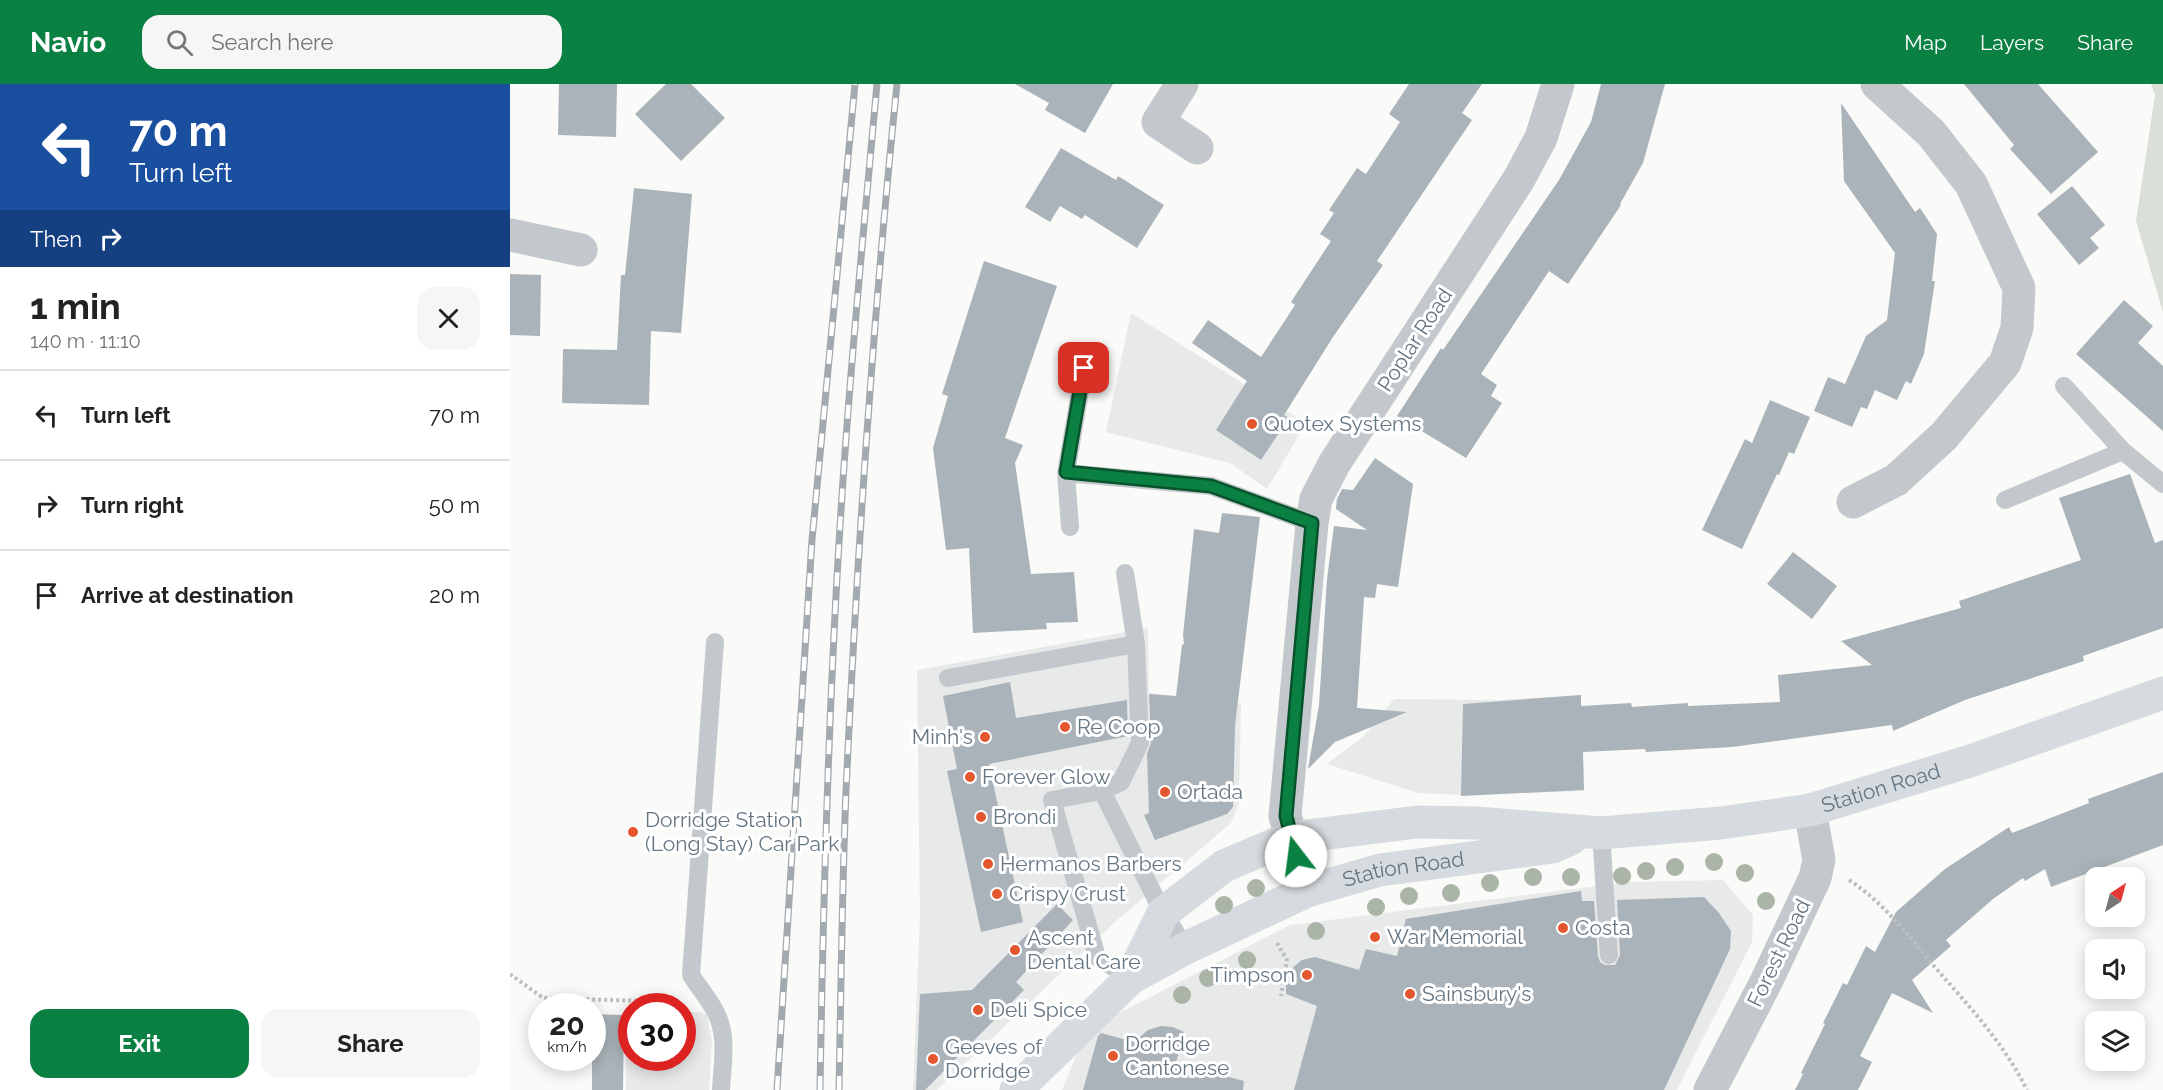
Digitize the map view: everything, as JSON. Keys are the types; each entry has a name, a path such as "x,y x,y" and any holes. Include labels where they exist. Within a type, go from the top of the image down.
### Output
{"main road":[{"name":"Station Road","path":"1131,978 1162,913 1224,866 1290,838 1417,822 1477,823 1593,833 1721,823 1810,810 1970,761 2163,693"},
{"name":"Station Road","path":"1016,1090 1131,978 1186,948 1307,891 1380,870 1553,847 1593,833"}],"street":[{"path":"1182,84 1158,122 1197,148"},
{"name":"Poplar Road","path":"1307,891 1290,838 1286,816 1316,499 1334,464 1519,179 1541,138 1558,84"},
{"path":"1852,502 1896,480 1944,436 2005,363 2018,328 2019,288 1971,184 1931,133 1877,84"},
{"path":"510,235 581,250"},
{"name":"Forest Road","path":"1710,1090 1771,972 1815,878 1819,860 1810,810"}],"lane":[{"path":"1070,527 1066,472 1084,368"},
{"path":"2064,386 2123,451 2163,484"},
{"path":"2005,500 2123,451"},
{"path":"1066,472 1211,486 1312,523"},
{"path":"1125,573 1136,644 1140,743 1121,782 1102,791 1052,800 1097,957 1131,978"},
{"path":"715,642 691,975 717,1014 723,1040 721,1090"},
{"path":"948,678 1136,644"},
{"path":"1102,791 1162,913 1186,948"},
{"path":"1593,833 1610,955"}],"path":[{"path":"1819,860 1867,892 1902,928 2014,1064 2027,1090"},
{"path":"1276,942 1287,960 1281,996"},
{"path":"510,974 543,998 710,1003"}],"shaded area":[{"path":"2151,84 2163,84 2163,312 2136,221 2155,95"},
{"path":"1131,313 1306,423 1267,489 1230,463 1106,432"},
{"path":"1148,628 1149,693 1241,704 1239,803 1231,823 1115,922 937,1090 913,1090 920,914 917,670"},
{"path":"1581,695 1584,791 1461,795 1418,793 1327,764 1364,736 1394,699 1499,700"},
{"path":"1723,880 1753,915 1752,942 1677,1090 1062,1090 1079,1048 1104,1021 1290,925 1629,882"},
{"path":"696,1012 707,1015 712,1041 709,1090 626,1090 626,1071 696,1071"}],"building":[{"path":"559,84 617,84 616,137 558,135"},
{"path":"666,84 691,84 725,118 681,161 635,114"},
{"path":"1015,84 1113,84 1085,133 1045,110 1049,103"},
{"path":"1409,84 1482,84 1462,113 1472,120 1377,261 1383,265 1333,337 1284,415 1289,418 1261,460 1216,430 1247,381 1192,343 1208,320 1261,357 1295,305 1291,302 1331,241 1320,234 1334,213 1329,210 1357,168 1366,174 1400,122 1389,114"},
{"path":"1601,84 1665,84 1643,163 1621,205 1568,284 1549,271 1481,374 1497,385 1491,396 1502,403 1466,458 1397,416 1441,348 1443,350 1559,180 1591,122"},
{"path":"1964,84 2038,84 2098,152 2051,194 2010,149 2014,145"},
{"path":"1841,103 1915,212 1920,208 1937,234 1932,281 1935,281 1924,354 1911,384 1906,381 1897,400 1875,390 1867,409 1861,407 1852,427 1814,411 1828,377 1845,384 1866,336 1887,320 1895,253 1844,181"},
{"path":"1061,148 1116,180 1118,176 1164,205 1137,248 1085,215 1082,219 1060,206 1050,222 1025,207"},
{"path":"2072,186 2105,225 2090,238 2099,248 2079,265 2037,214"},
{"path":"634,188 692,194 681,333 651,331 649,405 562,403 563,349 617,350 621,275 625,275"},
{"path":"984,261 1057,286 1005,438 1023,445 1015,463 1031,574 1074,572 1078,622 1046,623 1047,629 973,633 969,548 946,550 933,448 948,396 942,394"},
{"path":"510,274 541,275 540,336 510,335"},
{"path":"2124,300 2153,326 2138,343 2163,366 2163,431 2076,354"},
{"path":"1770,400 1810,417 1794,454 1789,452 1779,475 1777,474 1742,549 1702,530 1745,439 1752,443"},
{"path":"1375,458 1413,484 1398,587 1377,584 1375,598 1364,597 1357,708 1407,712 1335,742 1308,769 1319,705 1327,579 1334,526 1367,530 1336,509 1337,499 1342,489 1353,490"},
{"path":"2130,474 2155,543 2163,540 2163,628 2083,656 2084,661 1965,700 1893,731 1892,725 1732,747 1646,752 1645,749 1583,752 1584,790 1461,796 1463,704 1581,695 1581,706 1631,703 1632,707 1688,703 1688,706 1780,702 1778,675 1872,665 1841,641 1961,608 1959,601 2081,560 2059,498"},
{"path":"1222,513 1260,517 1235,726 1233,807 1227,814 1155,840 1144,815 1149,813 1147,754 1151,743 1149,694 1176,696 1182,645 1184,644 1194,529 1219,533"},
{"path":"1793,552 1837,586 1812,619 1767,584"},
{"path":"1010,682 1016,718 1127,700 1128,736 989,764 1023,922 981,932 947,771 957,769 943,696"},
{"path":"2163,772 2163,845 2104,867 2085,867 2085,874 2051,887 2045,869 2025,881 2023,878 1993,899 1946,940 1951,946 1912,980 1933,1013 1892,993 1860,1056 1872,1062 1858,1090 1795,1090 1825,1024 1823,1023 1843,983 1847,985 1866,946 1875,952 1896,912 1945,869 2009,827 2012,833 2089,803 2088,799"},
{"name":"Sainsbury's","path":"1581,891 1582,901 1594,901 1598,956 1600,962 1605,965 1615,965 1620,955 1617,900 1704,897 1731,931 1730,949 1664,1090 1294,1090 1317,1006 1286,994 1286,981 1291,969 1302,960 1315,957 1359,970 1366,949 1397,956 1406,919"},
{"path":"1057,904 1073,920 1016,982 1024,990 925,1090 916,1090 920,994 972,990"},
{"path":"606,1014 618,1015 618,1071 623,1071 623,1090 592,1090 592,1071 606,1071"},
{"path":"1161,1026 1173,1027 1184,1032 1176,1063 1244,1081 1243,1090 1083,1090 1098,1036 1101,1033 1134,1042 1148,1030"}],"railway":[{"path":"777,1090 812,540 855,84"},
{"path":"820,1090 826,816 839,543 851,371 877,84"},
{"path":"839,1090 845,828 855,614 873,349 897,84"}],"place":[{"name":"Quotex Systems","path":"1252,424"},
{"name":"Re Coop","path":"1065,727"},
{"name":"Minh's","path":"985,737"},
{"name":"Forever Glow","path":"970,777"},
{"name":"Ortada","path":"1165,792"},
{"name":"Brondi","path":"981,817"},
{"name":"Dorridge Station (Long Stay) Car Park","path":"633,832"},
{"name":"Hermanos Barbers","path":"988,864"},
{"name":"Crispy Crust","path":"997,894"},
{"name":"Costa","path":"1563,928"},
{"name":"War Memorial","path":"1375,937"},
{"name":"Ascent Dental Care","path":"1015,950"},
{"name":"Timpson","path":"1307,975"},
{"name":"Sainsbury's","path":"1410,994"},
{"name":"Deli Spice","path":"978,1010"},
{"name":"Dorridge Cantonese","path":"1113,1056"},
{"name":"Geeves of Dorridge","path":"933,1059"}],"route":[{"path":"1084,368 1066,472 1211,486 1312,523 1286,816 1296,856"}]}
